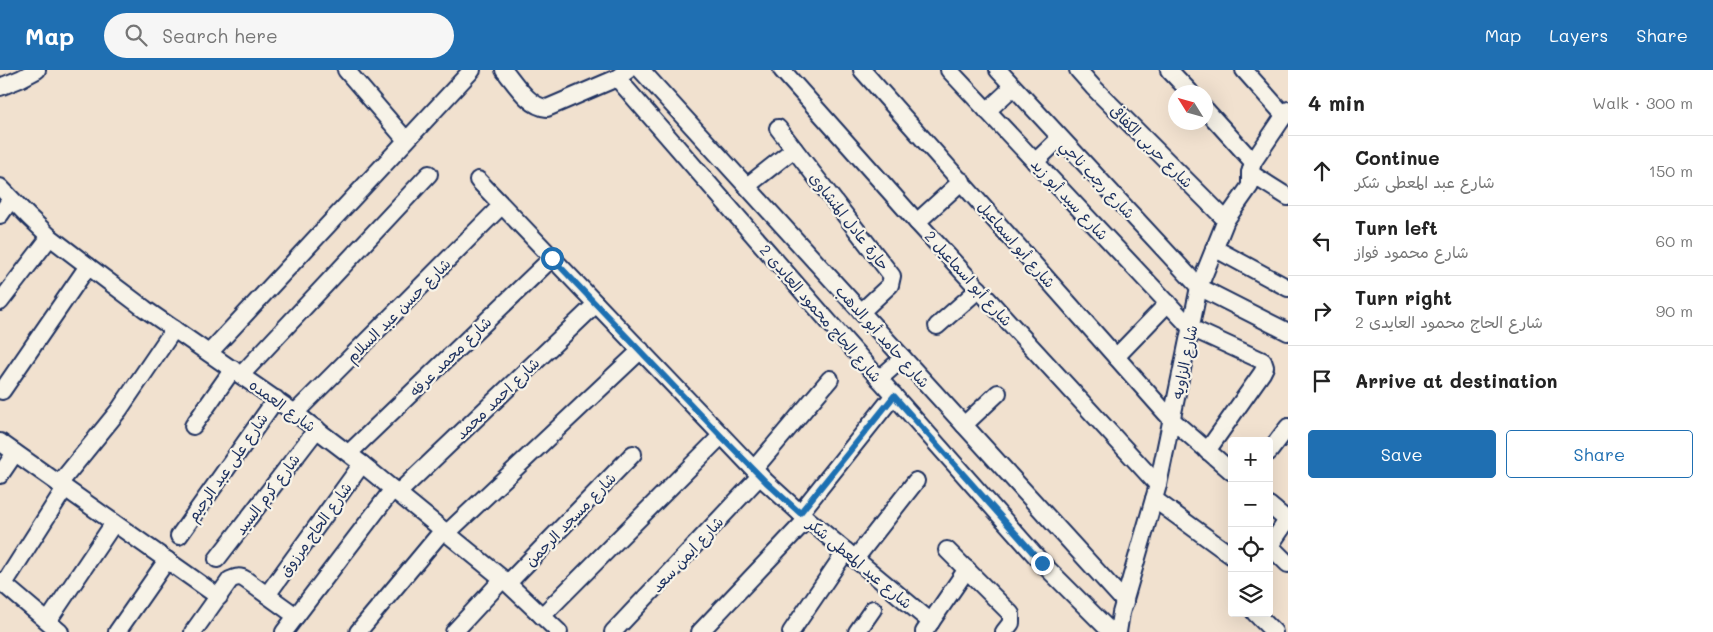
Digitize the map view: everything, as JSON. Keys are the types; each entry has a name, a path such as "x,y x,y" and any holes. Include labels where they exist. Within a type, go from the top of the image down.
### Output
{"street":[{"path":"0,87 37,70"},
{"path":"346,70 406,140"},
{"path":"209,353 472,70"},
{"path":"504,70 533,103 547,108 622,74"},
{"name":"شارع حامد أبو الدهب","path":"641,70 1125,602"},
{"name":"شارع أبو اسماعيل 2","path":"782,70 979,289 1156,492 1228,553"},
{"name":"شارع أبو اسماعيل","path":"862,70 1172,420 1228,469"},
{"name":"شارع سيد أبو زيد","path":"948,70 1191,328"},
{"name":"شارع رجب ناجي","path":"998,70 1199,287"},
{"name":"شارع حربى الكفافى","path":"1078,70 1226,220"},
{"path":"1169,70 1183,85"},
{"path":"1244,70 1285,118"},
{"name":"شارع الحاج محمود العايدى 2","path":"622,74 879,379 1042,563 1111,632"},
{"path":"987,111 1013,87"},
{"name":"شارع الزاويه","path":"1118,632 1118,624 1156,492 1199,287 1226,220 1250,186 1252,167 1285,118"},
{"path":"1213,119 1252,167 1288,197"},
{"name":"حارة عادل المنشاوى","path":"778,128 892,276 890,285 861,312"},
{"path":"1035,162 1060,138"},
{"path":"747,186 794,149"},
{"path":"194,426 237,372 429,174"},
{"name":"شارع عبد المعطى شكر","path":"478,180 757,472 803,516 850,555 927,627"},
{"path":"917,222 962,181"},
{"name":"شارع العمده","path":"0,186 50,237 174,329 296,413 396,490 505,581 559,632"},
{"path":"0,215 11,199"},
{"name":"شارع حسن عبد السلام","path":"296,413 502,206"},
{"path":"0,302 50,237"},
{"path":"1214,248 1288,288"},
{"name":"شارع محمد عرفه","path":"349,453 552,258"},
{"path":"2,391 88,266"},
{"path":"1199,287 1288,332"},
{"path":"937,326 979,289"},
{"path":"1116,356 1168,303"},
{"name":"شارع احمد محمد","path":"284,632 396,490 596,304"},
{"path":"1191,328 1260,359 1264,364 1262,373 1207,451"},
{"path":"114,523 54,626 2,582 62,486 119,410 174,329"},
{"path":"358,632 445,532 641,350"},
{"path":"879,379 903,358"},
{"name":"شارع ايمن سعد","path":"613,632 757,472 830,379"},
{"path":"964,425 998,393"},
{"path":"700,632 803,516 894,396"},
{"name":"شارع على عبد الرحيم","path":"179,536 276,399"},
{"path":"1273,447 1288,427"},
{"name":"شارع كرم السيد","path":"217,559 317,429"},
{"path":"542,616 721,436"},
{"path":"0,442 219,597"},
{"path":"0,475 15,453"},
{"name":"شارع مسجد الرحمن","path":"454,632 633,454"},
{"name":"شارع الحاج مرزوق","path":"267,595 362,464"},
{"path":"791,632 850,555 916,481"},
{"path":"1273,508 1288,520 1273,542"},
{"path":"1273,549 1288,564"},
{"path":"947,550 1011,614 1011,623 1004,632"},
{"path":"117,632 167,560"},
{"path":"927,627 967,569"},
{"path":"193,632 230,580 236,577 241,577 296,616"},
{"path":"857,632 873,609"},
{"path":"1259,617 1274,632"}],"route":[{"path":"552,258 721,436 766,482 800,513 894,396 1042,563"}]}
